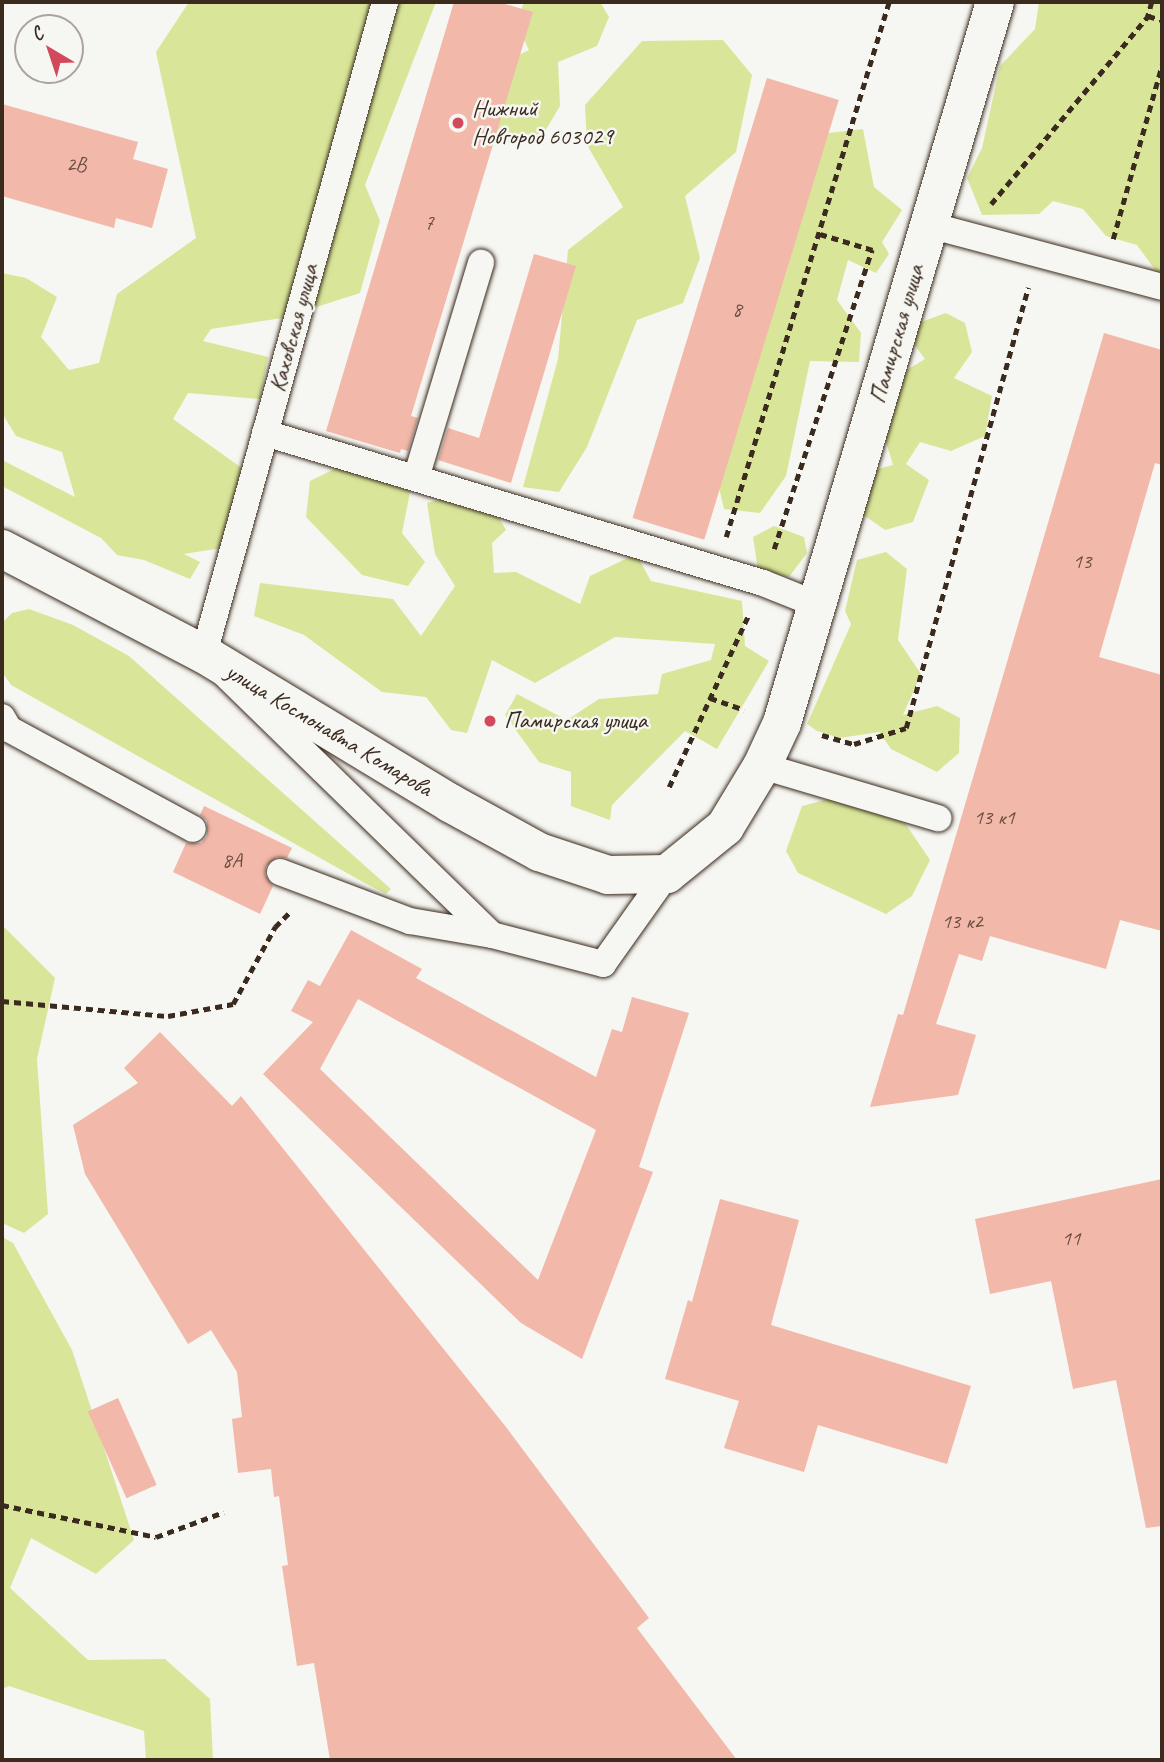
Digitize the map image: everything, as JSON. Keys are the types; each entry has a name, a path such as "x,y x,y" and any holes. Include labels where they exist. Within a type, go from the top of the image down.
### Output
{"street":[{"name":"Памирская улица","path":"667,874 725,827 762,766 782,723 818,605 947,230 995,2"},
{"name":"улица Космонавта Комарова","path":"2,549 204,654 450,803 539,852 608,874 667,874"}],"lane":[{"name":"Каховская улица","path":"204,654 385,2"},
{"path":"947,230 1162,287"},
{"path":"415,478 481,263"},
{"path":"265,433 763,583 818,605"},
{"path":"204,654 492,935"},
{"path":"2,717 9,729 193,829"},
{"path":"762,766 938,818"},
{"path":"280,872 410,920 492,935 603,964 667,874"}],"path":[{"path":"716,569 889,2"},
{"path":"947,230 1148,16 1152,2"},
{"path":"1148,16 1162,20"},
{"path":"1104,271 1162,65"},
{"path":"820,234 883,253"},
{"path":"669,787 763,583 872,250"},
{"path":"710,698 853,744 906,728 1028,287"},
{"path":"2,1001 168,1016 233,1004 275,927 318,886"},
{"path":"2,1504 156,1537 224,1512"}],"green space":[{"path":"189,2 436,2 365,185 380,221 360,293 282,318 211,329 203,341 268,357 260,399 188,393 173,419 246,471 228,547 184,554 200,562 190,579 144,560 117,555 101,538 2,486 2,460 75,497 62,452 16,436 2,413 2,273 26,278 57,297 41,337 69,370 99,363 117,294 196,238 156,52"},
{"path":"524,2 600,2 609,17 597,46 558,62 560,106 544,133 510,143 486,134 493,67 529,50 516,24"},
{"path":"1039,2 1162,2 1162,274 1158,274 1137,245 1106,236 1083,209 1053,201 1039,214 982,215 967,178 982,148 1000,66 1035,29"},
{"path":"723,40 752,75 736,152 685,196 700,258 683,303 637,320 587,447 559,492 523,487 558,359 568,250 623,207 587,145 585,105 642,41"},
{"path":"863,129 874,187 902,210 882,242 889,254 876,273 848,260 837,300 861,333 859,362 810,361 786,476 760,513 724,509 707,437 820,134"},
{"path":"946,313 965,323 972,352 954,378 992,396 985,436 951,451 920,442 906,464 929,480 913,522 885,530 858,511 870,471 893,465 881,425 897,376 925,359 910,339 921,322"},
{"path":"369,452 410,492 402,533 425,562 408,586 362,575 306,517 310,481"},
{"path":"483,488 506,530 492,543 494,573 516,572 580,604 590,576 636,554 651,581 742,601 745,646 769,661 717,749 685,731 612,805 610,820 571,806 571,772 539,762 505,715 517,694 567,720 599,699 658,694 662,674 711,660 715,644 615,637 535,683 492,660 467,733 451,730 426,697 382,692 304,635 254,616 260,583 393,599 421,636 455,586 435,554 427,503"},
{"path":"774,526 804,537 807,553 789,577 758,570 753,537"},
{"path":"886,552 907,569 898,640 921,674 903,715 937,706 960,718 959,753 937,772 891,749 879,732 840,738 817,731 807,724 851,624 845,611 857,560"},
{"path":"29,609 73,625 129,656 391,889 386,894 363,882 11,685 2,672 2,623 12,613"},
{"path":"837,797 905,823 930,860 912,896 886,914 798,873 786,851 802,806"},
{"path":"2,925 55,978 37,1059 48,1214 24,1233 2,1223"},
{"path":"2,1237 13,1243 72,1350 134,1540 96,1574 31,1538 10,1588 88,1660 165,1659 210,1699 213,1760 146,1760 144,1731 9,1686 2,1689"}],"building":[{"path":"454,2 498,2 533,12 411,416 418,418 408,451 401,449 400,453 326,431"},
{"path":"767,78 839,100 704,540 633,518"},
{"path":"2,104 138,142 133,159 168,169 152,228 116,218 114,228 2,196"},
{"path":"534,254 576,266 511,483 438,460 448,428 479,438"},
{"path":"1104,333 1162,350 1162,465 1155,463 1099,657 1162,675 1162,931 1120,920 1106,969 990,936 982,961 959,954 936,1024 976,1035 958,1095 870,1107 898,1014 903,1015"},
{"path":"204,806 292,848 287,858 277,857 266,866 265,875 273,886 260,914 173,872 186,843 201,843 207,836 207,821 200,815"},
{"path":"351,930 422,969 416,978 596,1077 612,1029 622,1032 632,997 689,1013 639,1167 653,1172 582,1359 521,1323 263,1074 313,1022 291,1011 308,980 320,986","holes":["358,999 596,1130 538,1280 320,1069"]},
{"path":"160,1032 232,1106 241,1096 506,1427 649,1618 637,1628 737,1760 330,1760 314,1663 297,1666 282,1566 288,1565 279,1496 274,1497 271,1469 238,1473 232,1419 242,1417 237,1372 211,1330 188,1344 85,1174 73,1125 138,1083 124,1068"},
{"path":"1162,1179 1162,1526 1146,1528 1116,1380 1073,1389 1051,1281 990,1294 975,1219"},
{"path":"720,1199 799,1220 771,1325 971,1386 947,1464 818,1425 804,1472 724,1448 739,1401 665,1379 688,1300 692,1302"},
{"path":"118,1398 157,1485 126,1498 88,1411"}],"place":[{"name":"Нижний Новгород 603029","path":"458,123"},
{"name":"Памирская улица","path":"490,721"}]}
